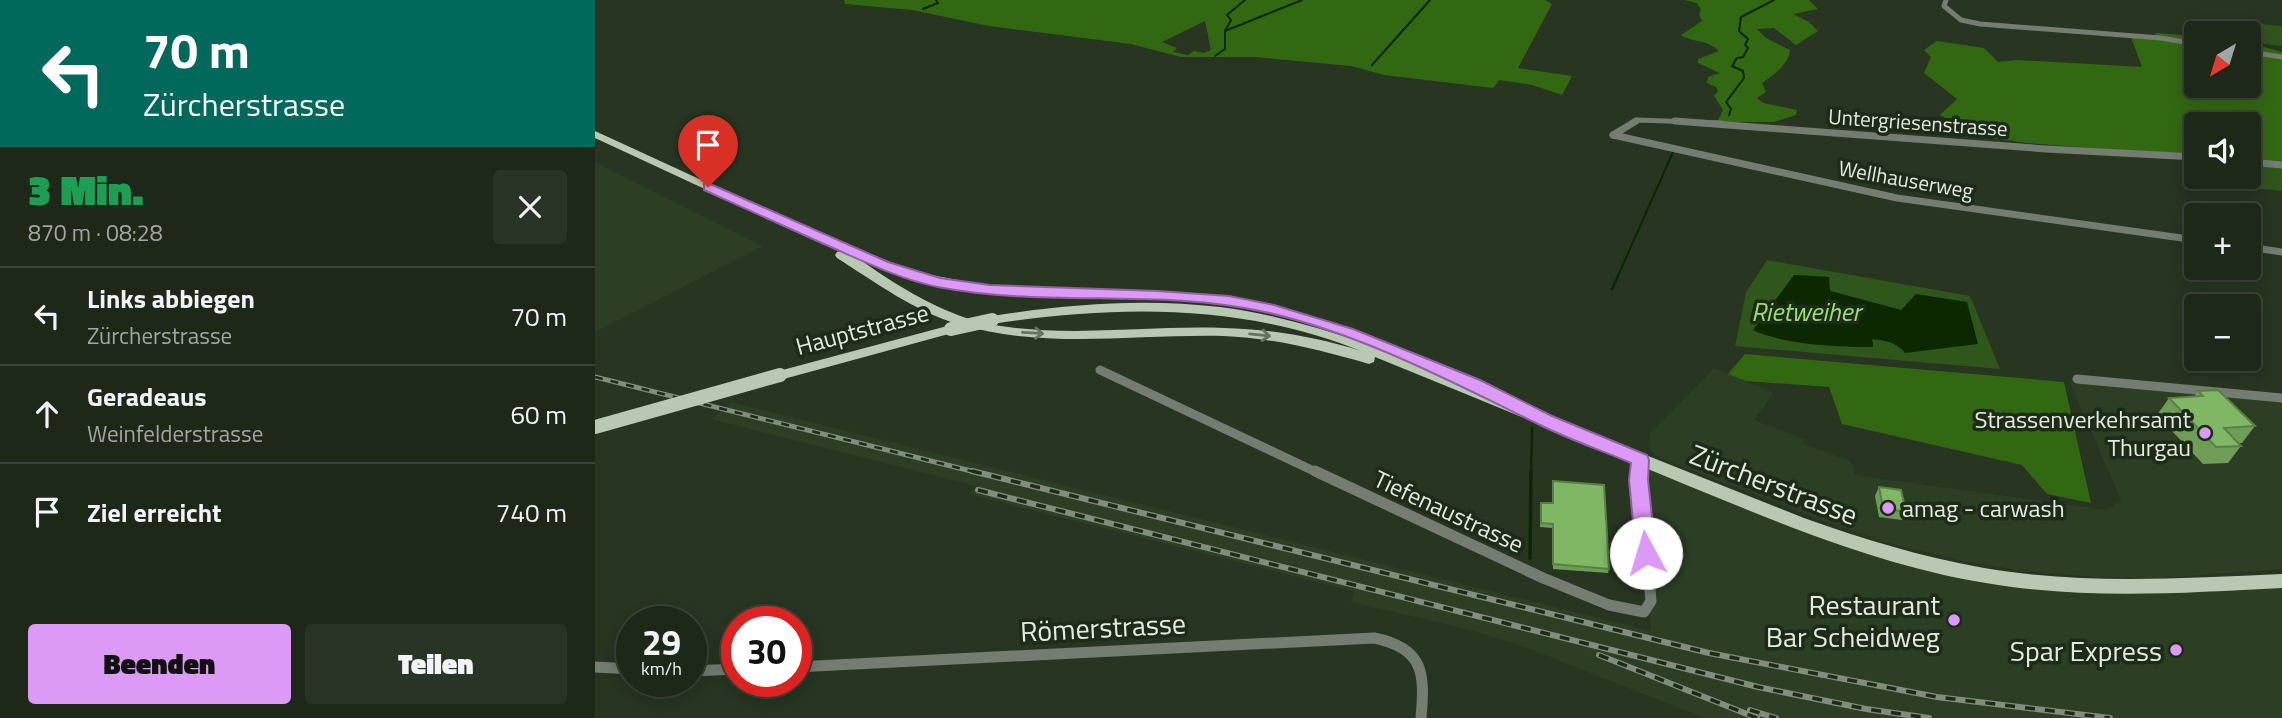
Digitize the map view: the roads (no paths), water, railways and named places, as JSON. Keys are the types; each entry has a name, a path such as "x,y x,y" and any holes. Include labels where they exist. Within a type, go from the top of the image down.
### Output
{"main road":[{"path":"595,134 883,265 938,282 1032,292 1195,298 1269,308 1348,333 1461,378 1546,421"},
{"path":"795,227 926,306 961,321 1029,334 1205,332 1289,338 1356,354 1489,404 1546,421"},
{"name":"Hauptstrasse","path":"595,427 951,328 1067,309 1138,305 1210,308 1289,322 1360,345 1546,421"},
{"name":"Zürcherstrasse","path":"1546,421 1822,532 1916,561 1985,576 2036,583 2102,587 2171,588 2282,581"}],"street":[{"path":"1946,0 1944,6 1953,16 1980,24 2184,43"},
{"path":"2261,53 2282,57"},
{"name":"Untergriesenstrasse","path":"1613,135 1638,120 2184,156"},
{"name":"Wellhauserweg","path":"1613,135 1897,198 2184,238"},
{"path":"2261,163 2282,165"},
{"path":"2261,249 2282,252"},
{"name":"Tiefenaustrasse","path":"1100,370 1543,578 1609,605 1644,612 1651,601 1639,480 1640,460"},
{"path":"2077,379 2282,398"},
{"name":"Römerstrasse","path":"812,666 1374,638 1400,643 1410,650 1422,671 1422,718"},
{"path":"595,667 616,668"}],"water":[{"name":"Rietweiher","path":"1794,275 1829,277 1830,291 1901,310 1916,294 1967,302 1978,344 1905,353 1895,344 1882,340 1872,339 1873,347 1828,346 1780,339 1753,330"}],"waterway":[{"path":"923,9 938,3 936,0"},
{"path":"1225,31 1231,20 1227,15 1245,0"},
{"path":"1225,31 1302,0"},
{"path":"1372,65 1430,0"},
{"path":"1729,115 1731,109 1726,102 1744,78 1743,71 1732,66 1737,58 1743,57 1748,48 1745,45 1748,39 1739,31 1741,17 1774,0"},
{"path":"1215,56 1225,49 1225,31"},
{"path":"1617,278 1673,152"},
{"path":"1612,289 1618,276"},
{"path":"1531,473 1532,428"},
{"path":"1530,558 1531,471"}],"railway":[{"path":"595,377 979,473"},
{"path":"972,471 1709,653 1937,697 2110,718"},
{"path":"978,490 1758,687 1866,709 1929,718"},
{"path":"1599,655 1757,718"},
{"path":"1750,710 1776,718"}],"place":[{"name":"Strassenverkehrsamt Thurgau","path":"2205,433"},
{"name":"amag - carwash","path":"1888,508"},
{"name":"Restaurant Bar Scheidweg","path":"1954,620"},
{"name":"Spar Express","path":"2176,650"}]}
